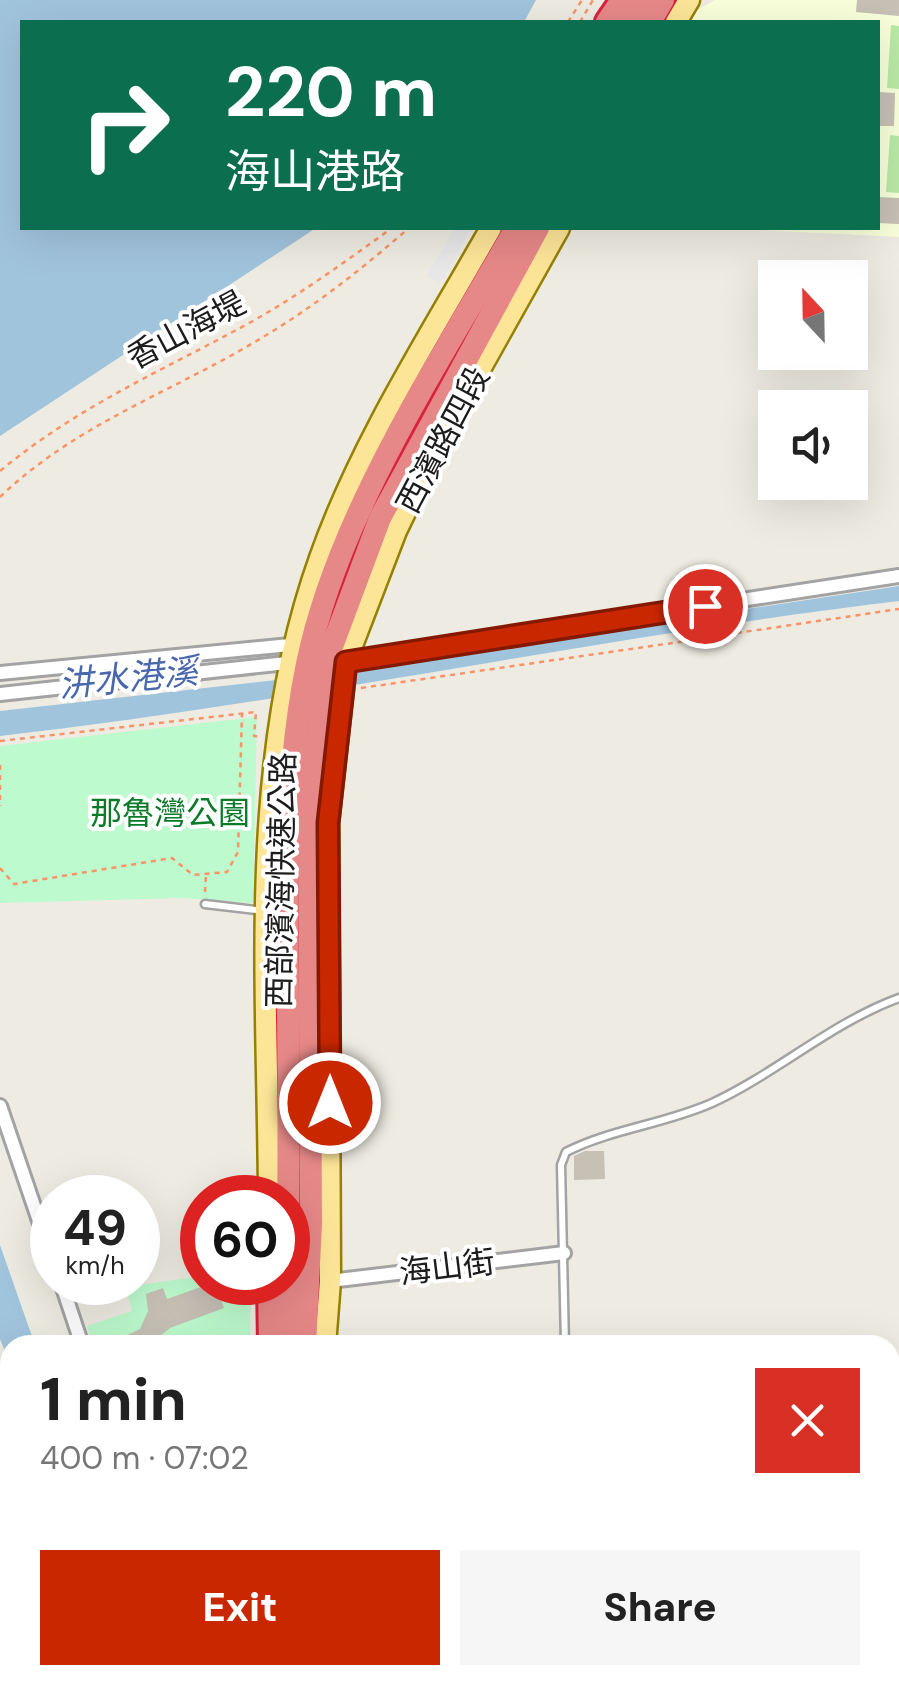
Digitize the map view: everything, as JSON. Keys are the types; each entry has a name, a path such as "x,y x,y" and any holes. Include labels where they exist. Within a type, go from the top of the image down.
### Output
{"highway":[{"name":"西部濱海快速公路","path":"286,1335 288,812 313,656 360,514 407,417 515,230"},
{"name":"西部濱海快速公路","path":"305,1335 310,1222 309,801 313,656 380,518 537,230"},
{"path":"269,1305 270,1335"}],"main road":[{"name":"西濱路四段","path":"313,656 320,558 356,472 490,230"},
{"name":"西濱路四段","path":"313,656 396,531 438,444 558,230"},
{"path":"313,656 340,691 328,823 330,1281 327,1335"},
{"path":"269,1175 266,911 271,796 313,656"},
{"path":"263,1335 266,1305"}],"street":[{"path":"0,694 705,606 899,576"},
{"path":"0,673 94,661 313,656"},
{"path":"94,661 94,682"},
{"path":"0,1106 30,1194"},
{"name":"海山街","path":"330,1281 564,1253"},
{"path":"68,1305 79,1335"}],"lane":[{"path":"705,606 710,638"},
{"path":"204,904 266,911"},
{"path":"566,1335 562,1165 566,1152 714,1102 844,1025 899,998"}],"path":[{"name":"香山海堤","path":"0,471 52,428 255,320 319,281 389,230"},
{"path":"0,497 85,430 267,336 356,275 407,230"},
{"path":"340,691 899,609"},
{"path":"0,741 256,712 254,736 266,737"},
{"path":"0,868 14,884 172,858 193,875 227,872 238,852 242,713"},
{"path":"0,765 0,806"},
{"path":"204,904 206,874"}],"shaded area":[{"path":"715,0 899,0 899,237 758,230 880,230 880,20 688,20 690,14"},
{"path":"453,230 471,230 441,283 427,276"}],"green space":[{"path":"891,25 899,26 899,89 887,88"},
{"path":"890,135 899,136 899,193 886,192"},
{"name":"那魯灣公園","path":"257,717 253,903 183,898 0,903 0,746"},
{"path":"180,1279 180,1305 251,1305 250,1335 90,1335 87,1326 132,1311 130,1305 160,1305 160,1282"}],"water":[{"path":"0,0 536,0 525,20 20,20 20,230 313,230 0,436"},
{"path":"899,586 899,601 674,633 225,706 0,736 0,711 276,680"},
{"path":"0,1245 32,1335 0,1335"}],"building":[{"path":"857,0 899,0 899,16 856,12"},
{"path":"880,92 895,93 894,126 880,126"},
{"path":"880,197 899,198 899,224 880,223"},
{"path":"585,1151 604,1151 605,1179 574,1180 574,1156"},
{"path":"163,1288 167,1299 180,1294 180,1305 224,1308 161,1335 128,1335 140,1329 147,1305 160,1305"}],"route":[{"path":"330,1103 328,823 346,662 705,606"}],"water label":[{"name":"汫水港溪","path":"128,678"}]}
